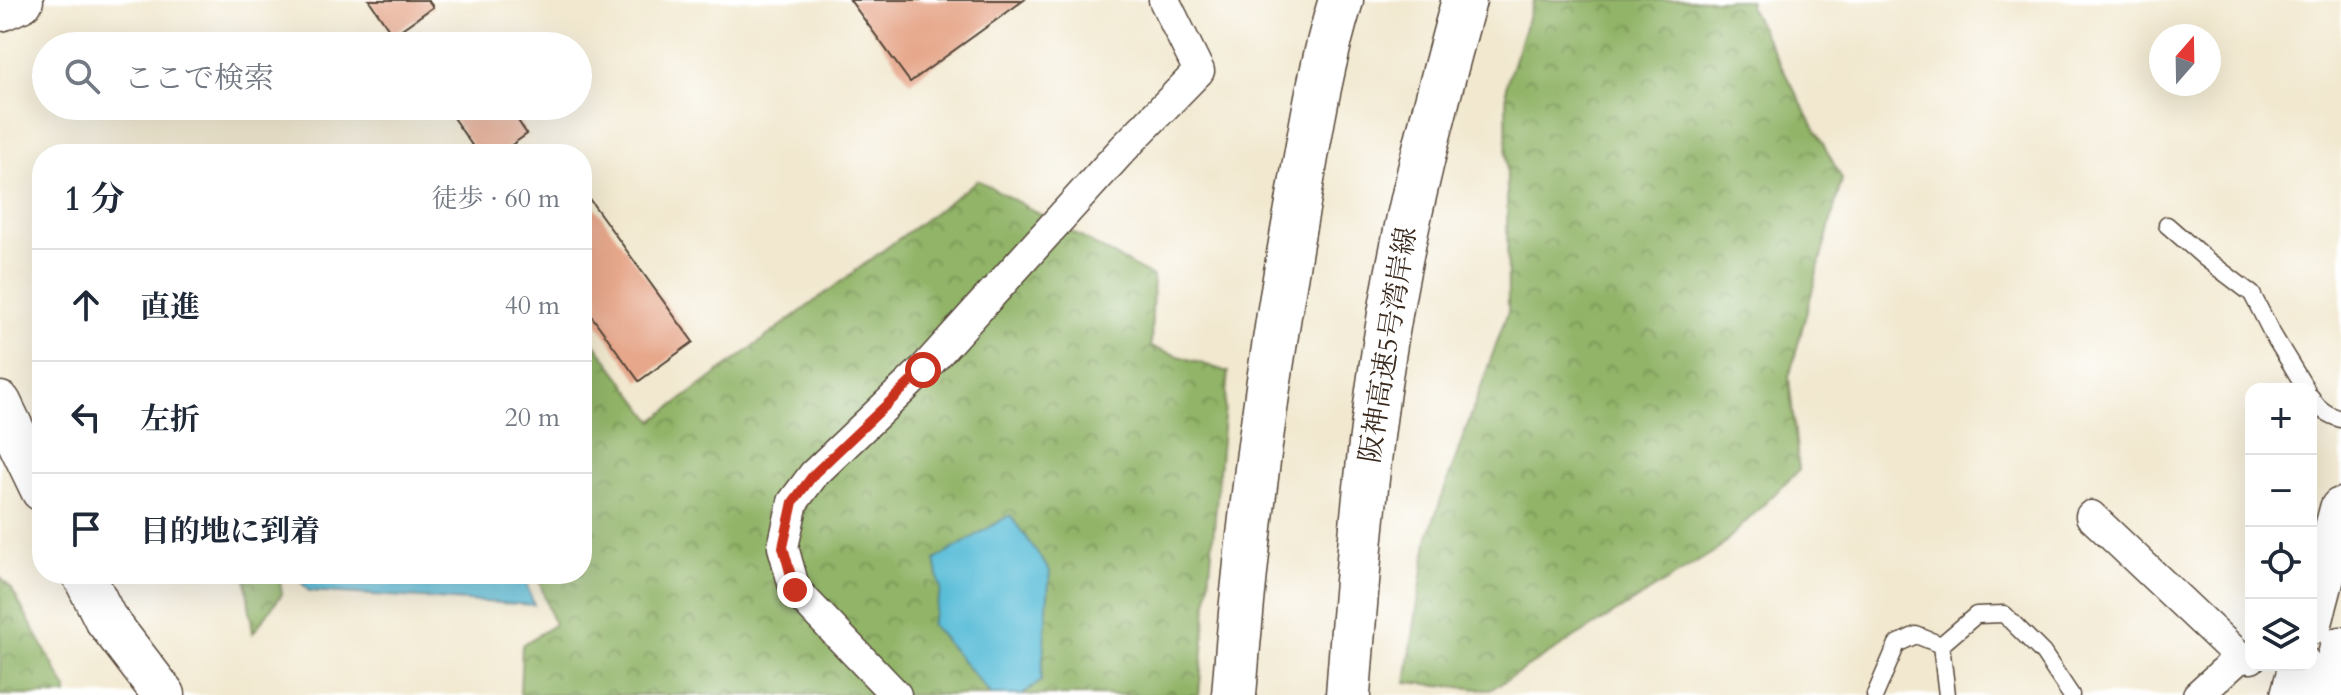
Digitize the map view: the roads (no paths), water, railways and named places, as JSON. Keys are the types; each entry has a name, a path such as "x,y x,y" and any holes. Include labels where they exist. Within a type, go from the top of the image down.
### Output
{"highway":[{"path":"0,9 21,0"},
{"name":"阪神高速5号湾岸線","path":"1348,695 1368,465 1387,330 1412,201 1464,0"},
{"path":"1234,695 1259,443 1281,296 1338,8"}],"street":[{"path":"896,695 795,590 783,547 793,502 814,474 923,370 1123,149 1199,71 1164,0"},
{"path":"0,403 32,469"},
{"path":"2317,600 2341,509"},
{"path":"2091,516 2245,657"},
{"path":"88,584 105,618 164,695"},
{"path":"2198,695 2245,659"},
{"path":"2292,695 2315,671"}],"lane":[{"path":"2167,225 2252,294 2302,383"},
{"path":"2317,405 2329,416 2341,419"},
{"path":"1941,645 1976,615 2004,614 2043,653 2071,695"},
{"path":"1875,695 1897,644 1916,635 1941,645"},
{"path":"1941,645 1947,695"}],"water":[{"path":"1010,515 1050,571 1041,681 1022,695 991,695 931,624 941,590 935,560"},
{"path":"303,584 527,584 534,605 309,591"}]}
